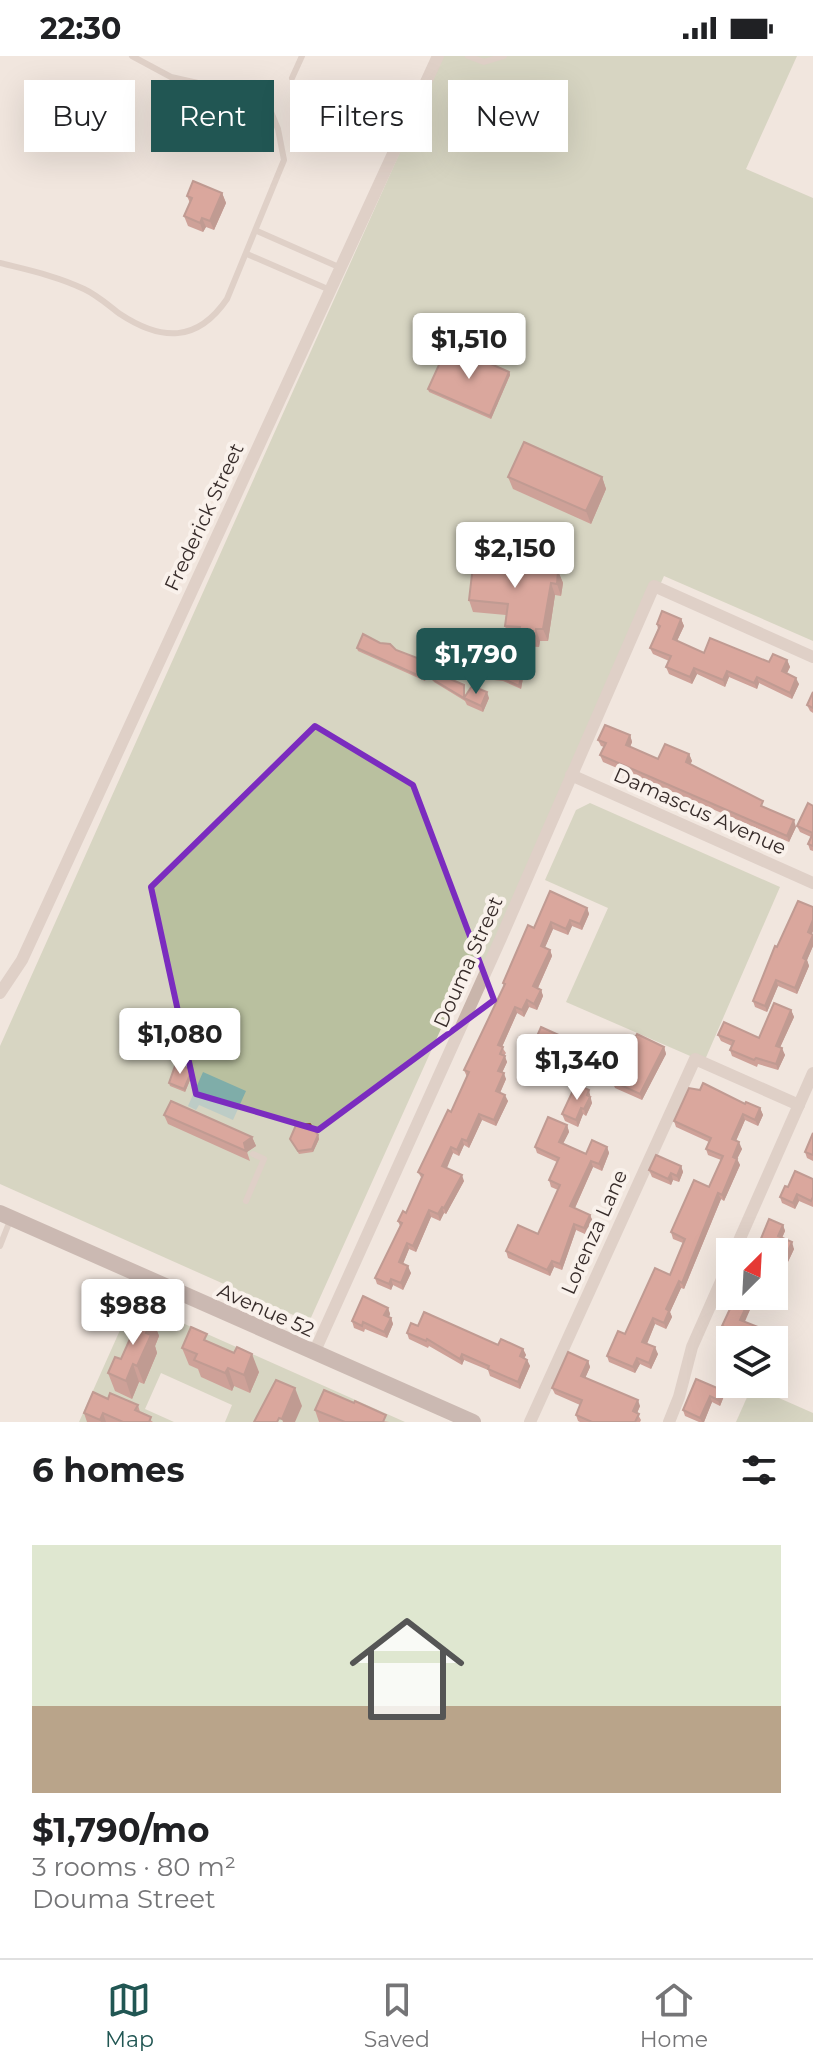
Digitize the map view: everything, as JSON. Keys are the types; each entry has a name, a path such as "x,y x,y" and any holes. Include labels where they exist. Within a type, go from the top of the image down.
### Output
{"main road":[{"name":"Avenue 52","path":"6,1216 473,1422"}],"street":[{"name":"Frederick Street","path":"0,993 22,960 438,56"},
{"name":"Douma Street","path":"314,1353 501,938 654,586 813,657"},
{"name":"Damascus Avenue","path":"571,775 813,883"},
{"name":"Lorenza Lane","path":"530,1422 695,1059 799,1105"},
{"path":"740,1238 813,1073"},
{"path":"669,1422 692,1347 716,1293"}],"lane":[{"path":"0,263 69,282 88,291 134,323 169,335 204,325 217,314 236,281 284,160 278,129 271,112 258,101 229,90 171,77 132,56"},
{"path":"292,78 302,56"},
{"path":"468,56 484,62 504,56"},
{"path":"257,231 341,268"},
{"path":"247,254 330,290"},
{"path":"246,1201 264,1159 253,1154"},
{"path":"0,1246 6,1216"}],"highlighted area":[{"path":"315,726 413,785 494,1000 318,1130 196,1094 151,887"}],"green space":[{"path":"443,56 797,56 746,169 813,198 813,641 664,576 489,967 472,960 309,1322 0,1184 0,1046 400,152 432,152 432,81"},
{"path":"590,803 780,887 704,1062 566,1002 608,908 545,880 576,810"},
{"path":"133,1301 405,1422 225,1422 232,1405 161,1373 145,1409 174,1422 79,1422"},
{"path":"747,1398 779,1398 813,1413 813,1422 736,1422"}],"water":[{"path":"203,1072 246,1091 233,1120 199,1105 196,1110 188,1106"}],"building":[{"path":"193,181 222,193 210,221 202,218 200,223 184,216 192,198 187,196"},
{"path":"448,345 509,372 490,416 428,389"},
{"path":"524,442 602,477 586,511 508,477"},
{"path":"474,557 553,566 552,571 558,571 557,584 551,583 543,629 536,629 535,635 519,634 520,627 505,626 508,604 469,600"},
{"path":"662,611 681,619 673,639 704,653 710,638 769,662 773,654 787,660 782,671 796,678 790,693 757,677 754,683 727,671 723,680 694,668 690,677 666,667 671,656 650,648 660,626 657,624"},
{"path":"363,634 428,662 424,678 357,648"},
{"path":"450,648 469,657 463,673 433,670 445,660"},
{"path":"488,657 505,663 524,664 519,686 502,678 484,676"},
{"path":"436,673 464,685 464,698 432,679"},
{"path":"472,686 487,692 481,706 464,698"},
{"path":"813,692 813,708 807,705"},
{"path":"605,725 630,735 626,745 658,759 665,744 689,754 686,762 763,801 761,806 794,820 787,836 600,755 606,743 598,740"},
{"path":"808,803 813,806 813,833 797,826"},
{"path":"550,891 587,908 580,924 570,920 566,929 551,922 541,946 550,950 533,986 541,990 534,1004 527,1000 522,1010 515,1007 498,1045 503,1047 500,1054 505,1056 498,1071 504,1073 496,1091 505,1095 494,1120 479,1114 467,1141 462,1139 457,1150 451,1147 442,1166 462,1175 444,1208 438,1214 429,1210 413,1246 407,1243 399,1262 408,1266 401,1283 391,1279 389,1284 375,1278 402,1223 398,1221 403,1211 406,1213 423,1175 418,1172 469,1072 464,1070 505,984 528,925 534,928"},
{"path":"798,901 813,907 813,920 808,932 813,935 803,958 806,960 795,988 776,980 765,1006 753,1001 775,946"},
{"path":"774,1003 791,1010 776,1046 782,1048 776,1064 754,1060 730,1050 734,1041 718,1035 724,1022 759,1038"},
{"path":"541,1027 561,1036 546,1070 526,1061"},
{"path":"637,1034 664,1047 640,1094 612,1081"},
{"path":"176,1063 192,1070 184,1089 169,1083"},
{"path":"703,1083 760,1108 755,1120 743,1114 732,1139 739,1142 733,1157 737,1159 722,1195 718,1193 682,1283 679,1281 666,1309 669,1311 664,1323 653,1318 642,1342 655,1347 649,1363 637,1358 633,1367 607,1356 618,1331 625,1334 655,1268 670,1275 685,1239 671,1232 694,1180 709,1187 723,1156 706,1149 711,1138 674,1121 689,1088 700,1090"},
{"path":"576,1084 589,1090 587,1095 590,1097 576,1120 562,1114"},
{"path":"171,1101 252,1137 244,1143 246,1151 164,1115"},
{"path":"548,1117 567,1125 559,1142 586,1154 592,1140 607,1147 599,1164 591,1161 570,1206 590,1215 584,1228 574,1224 560,1264 552,1261 547,1270 506,1251 518,1225 538,1234 560,1185 549,1180 559,1158 535,1147"},
{"path":"310,1124 318,1135 312,1149 298,1151 290,1139 296,1125"},
{"path":"813,1133 813,1155 805,1152"},
{"path":"656,1155 681,1166 677,1176 671,1173 668,1179 649,1170"},
{"path":"795,1171 813,1179 811,1201 797,1194 793,1203 780,1197"},
{"path":"769,1219 783,1225 778,1236 783,1238 761,1238"},
{"path":"363,1296 388,1308 384,1315 391,1318 384,1332 363,1322 362,1326 352,1321"},
{"path":"729,1310 745,1310 740,1320 755,1326 722,1326"},
{"path":"135,1311 152,1318 146,1333 151,1335 137,1366 133,1364 126,1381 108,1373 115,1357 121,1359 134,1330 128,1328"},
{"path":"424,1312 498,1345 501,1339 523,1349 520,1356 527,1360 518,1382 462,1354 460,1359 427,1339 407,1333 411,1323 418,1326"},
{"path":"191,1327 207,1334 204,1340 234,1353 237,1347 252,1354 244,1375 228,1368 225,1373 194,1360 197,1354 182,1348"},
{"path":"568,1352 588,1361 581,1376 638,1400 633,1411 639,1414 635,1422 592,1422 576,1415 582,1400 552,1388"},
{"path":"696,1379 716,1387 718,1400 710,1396 700,1418 683,1410"},
{"path":"276,1380 295,1388 282,1419 279,1418 277,1422 254,1422"},
{"path":"324,1390 386,1415 383,1422 345,1422 315,1410"},
{"path":"93,1392 108,1399 110,1393 138,1405 135,1410 151,1417 149,1422 123,1422 103,1413 100,1420 84,1413"}]}
